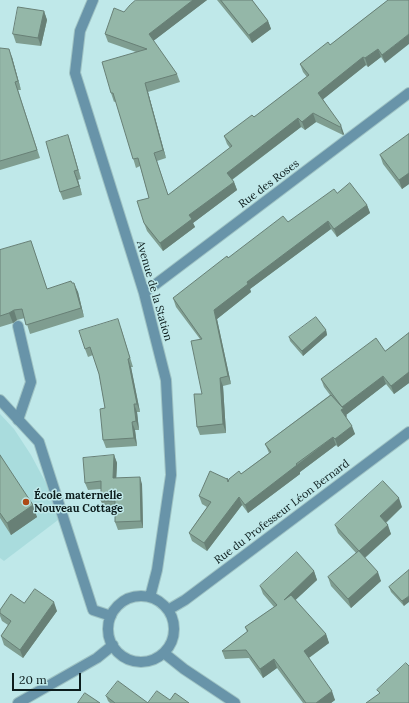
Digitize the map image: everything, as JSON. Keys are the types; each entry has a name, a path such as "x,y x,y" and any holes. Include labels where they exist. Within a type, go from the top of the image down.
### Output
{"street":[{"name":"Avenue de la Station","path":"93,0 80,30 75,74 144,294 166,380 172,475 158,570 150,597"},
{"name":"Rue des Roses","path":"144,294 409,93"},
{"path":"18,326 31,382 18,420"},
{"path":"0,400 39,442 93,610 111,616"},
{"name":"Rue du Professeur Léon Bernard","path":"168,610 185,600 409,432"},
{"path":"131,597 150,597 164,604 168,610 172,618 174,628 173,637 164,653 156,658 146,661 136,661 119,653 113,645 109,636 108,626 115,608 122,602 131,597"},
{"path":"18,703 97,658 113,645"},
{"path":"164,653 184,669 235,703"}],"shaded area":[{"name":"École maternelle Nouveau Cottage","path":"0,414 14,429 31,455 46,483 58,520 4,561 0,558"}],"building":[{"path":"136,0 193,0 149,34 177,74 145,83 163,150 154,153 168,195 232,146 224,136 252,115 254,117 309,75 300,64 328,42 330,45 388,0 409,0 409,34 382,55 378,49 365,58 363,57 318,93 341,125 340,127 313,113 302,122 298,118 227,173 234,182 189,215 192,219 160,243 144,223 137,201 149,198 138,158 133,159 102,62 147,49 105,34 114,8 124,12"},
{"path":"221,0 252,0 268,21 249,35"},
{"path":"18,7 44,11 38,38 13,34"},
{"path":"0,48 9,49 18,81 15,82 37,150 0,161"},
{"path":"409,134 409,173 399,180 380,155"},
{"path":"68,135 78,170 74,171 79,186 60,192 46,142"},
{"path":"350,183 367,205 334,229 328,221 247,282 248,284 214,310 228,376 220,378 223,424 197,427 194,394 202,394 191,341 202,339 173,298 227,256 228,258 283,216 288,222 334,189 337,193"},
{"path":"31,241 47,289 71,281 74,283 81,308 26,325 22,309 14,310 0,316 0,250"},
{"path":"316,317 326,330 302,351 289,337"},
{"path":"118,319 130,358 128,359 137,404 134,404 136,421 132,422 134,438 103,440 100,409 105,408 99,374 90,347 85,349 79,331"},
{"path":"409,333 409,372 391,386 383,376 342,407 321,379 376,338 385,351"},
{"path":"331,395 344,408 341,410 352,426 335,439 333,437 296,464 297,465 245,505 239,497 204,543 189,533 211,502 199,496 210,471 227,478 228,482 229,479 239,471 241,474 271,452 265,444"},
{"path":"0,455 33,505 7,523 0,513"},
{"path":"114,455 113,478 140,477 141,521 115,522 115,501 101,501 101,481 85,483 83,458"},
{"path":"383,481 399,498 380,516 388,525 359,551 335,525"},
{"path":"359,551 378,572 348,599 328,577"},
{"path":"297,552 314,571 284,600 291,595 326,634 304,651 332,691 316,703 306,703 274,659 260,669 246,650 222,651 248,631 245,627 277,605 260,586"},
{"path":"409,570 409,596 402,601 389,587"},
{"path":"35,589 54,602 20,650 1,636 11,621 0,613 0,610 11,594 24,603"},
{"path":"406,663 409,666 409,703 366,703 380,693 377,690"},
{"path":"118,681 148,703 115,703 106,696"},
{"path":"157,691 170,700 175,693 189,703 148,703"},
{"path":"85,693 100,703 78,703"}],"place":[{"name":"École maternelle Nouveau Cottage","path":"26,502"}]}
